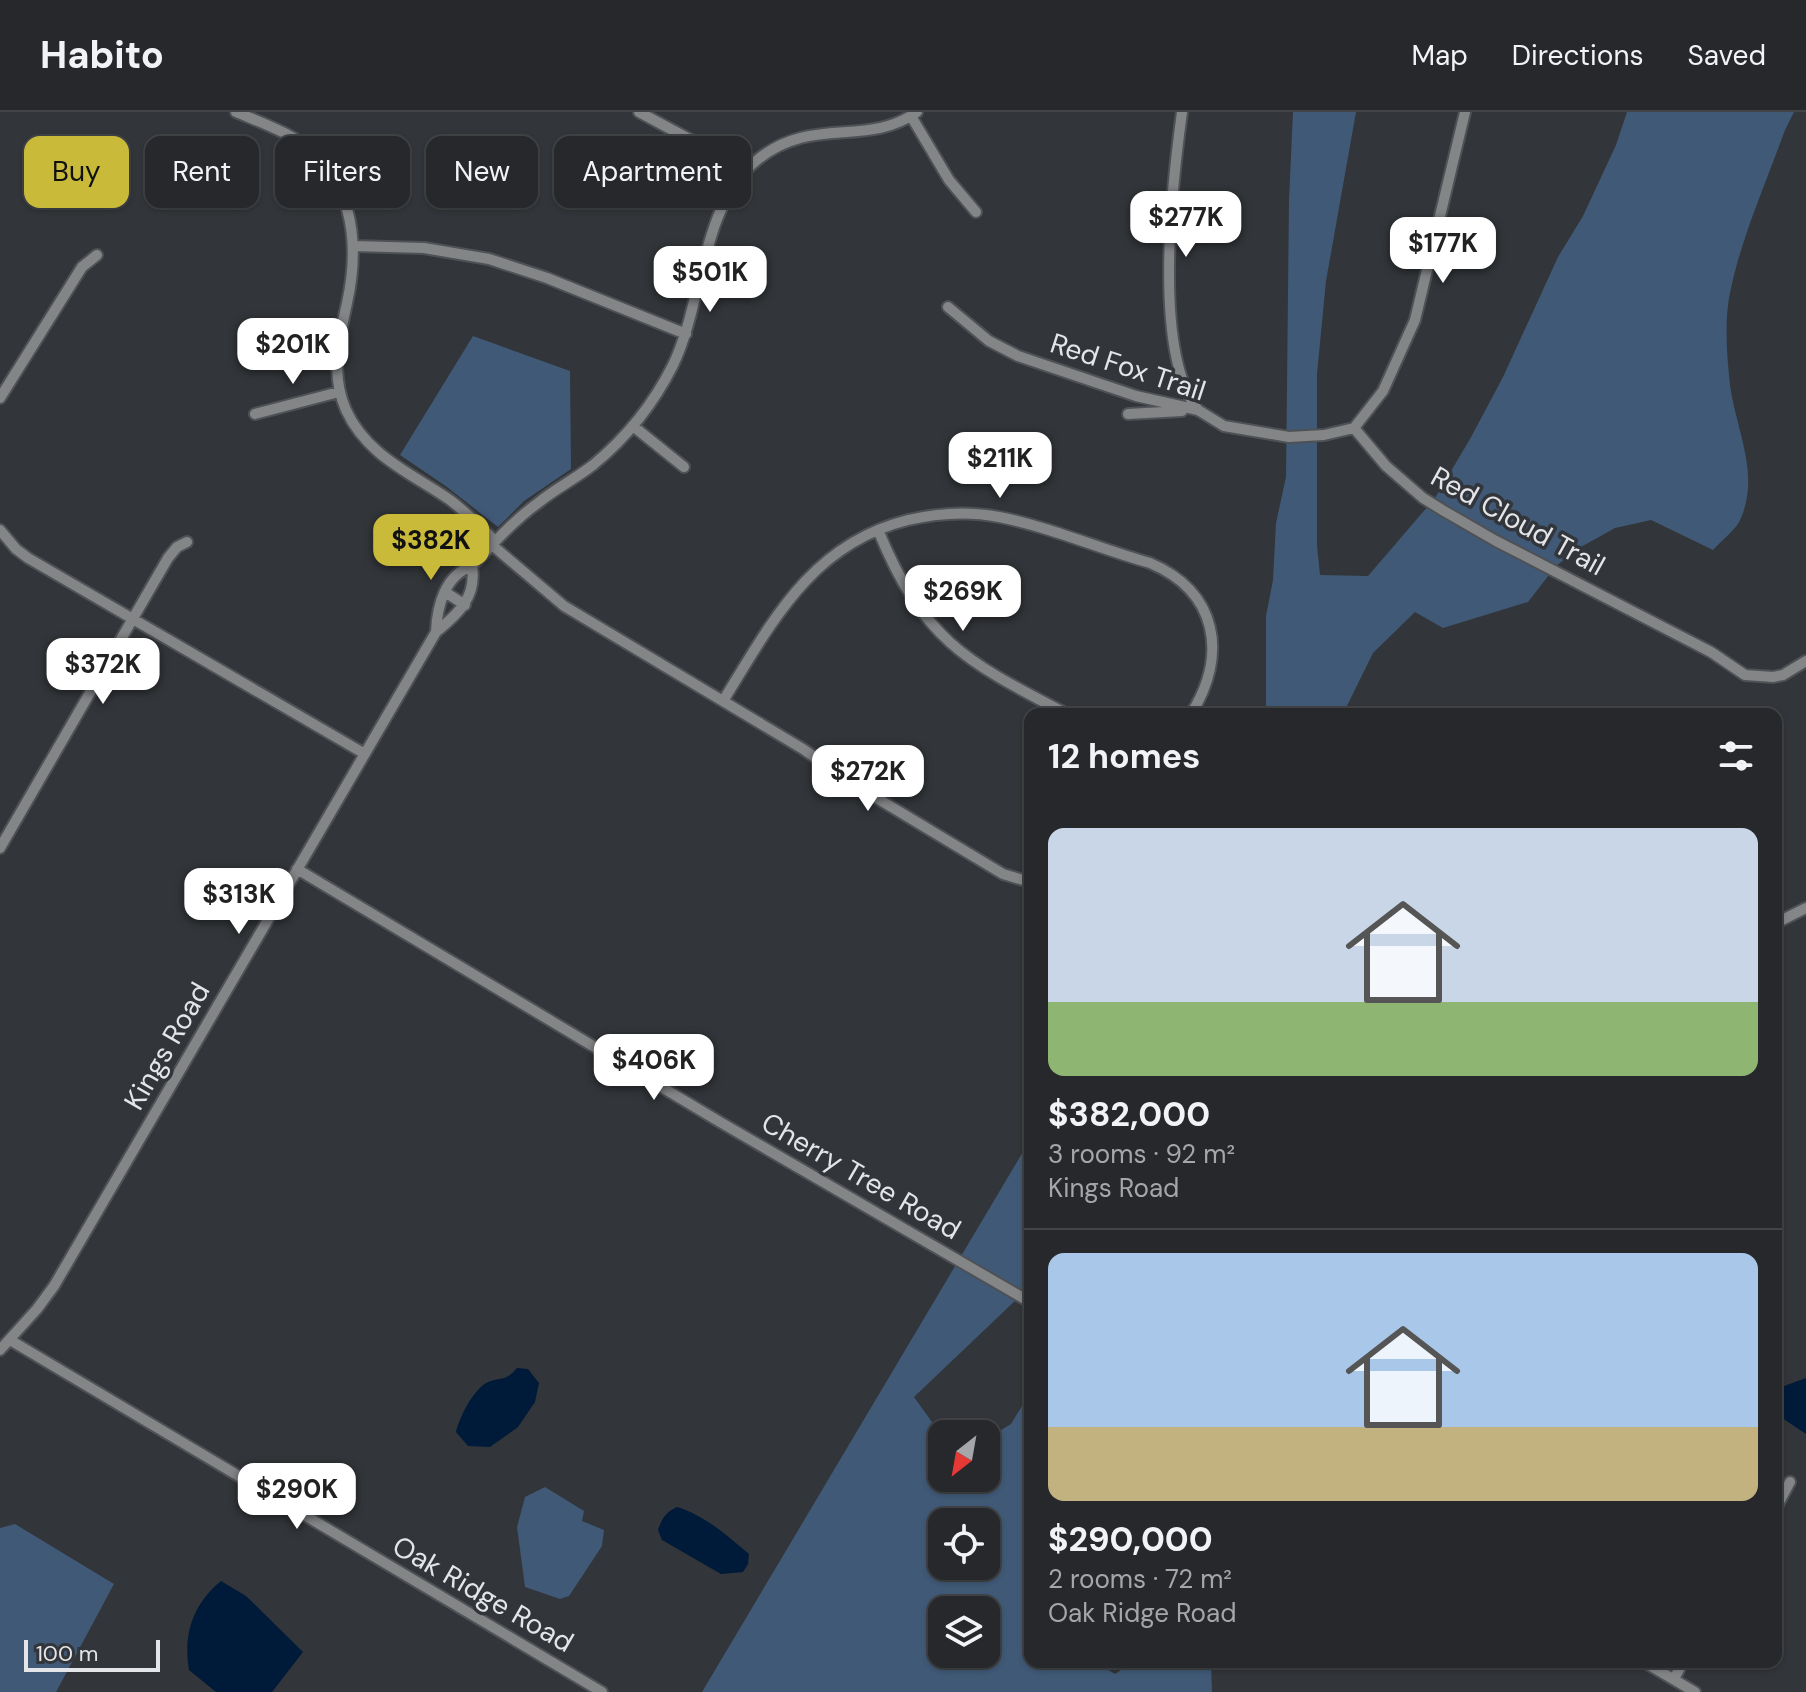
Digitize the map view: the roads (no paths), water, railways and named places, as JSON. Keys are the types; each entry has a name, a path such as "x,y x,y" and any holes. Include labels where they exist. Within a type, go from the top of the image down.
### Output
{"street":[{"path":"236,112 294,138 325,165 342,192 349,211 354,246 350,287 336,355 339,392 352,422 371,448 466,513 494,543 564,606 803,749 855,785 1003,874 1024,880"},
{"path":"639,112 685,136"},
{"path":"1128,414 1198,410 1180,381 1172,331 1168,248 1182,112"},
{"path":"1354,428 1383,391 1415,320 1465,112"},
{"path":"751,166 767,152 794,139 826,131 876,129 914,114 949,180 976,212"},
{"path":"472,566 472,592 465,605 445,592 459,570 472,566 540,501 594,463 633,426 662,386 686,334 722,208"},
{"path":"354,246 424,248 489,259 547,278 686,334"},
{"path":"0,398 82,267 97,255"},
{"name":"Red Fox Trail","path":"948,307 989,341 1018,356 1136,396 1198,410 1224,426 1289,437 1324,435 1354,428"},
{"path":"255,414 339,392"},
{"path":"633,426 684,467"},
{"name":"Red Cloud Trail","path":"1354,428 1395,474 1444,511 1711,652 1745,675 1783,675 1806,661"},
{"path":"723,701 776,616 793,593 827,559 850,543 878,530 931,516 959,514 995,516 1150,563 1169,572 1186,586 1199,603 1212,640 1212,669 1194,708"},
{"path":"0,530 28,558 365,754"},
{"path":"878,530 906,589 940,634 975,664 1056,708"},
{"path":"0,848 172,552 187,542"},
{"name":"Kings Road","path":"436,632 437,613 445,592"},
{"name":"Kings Road","path":"0,1350 54,1286 436,632 465,605"},
{"name":"Cherry Tree Road","path":"297,869 743,1136 1024,1299"},
{"path":"1782,920 1806,908"},
{"name":"Oak Ridge Road","path":"10,1340 602,1692"},
{"path":"1782,1497 1790,1482"},
{"path":"1655,1668 1695,1692"},
{"path":"1674,1679 1680,1668"}]}
